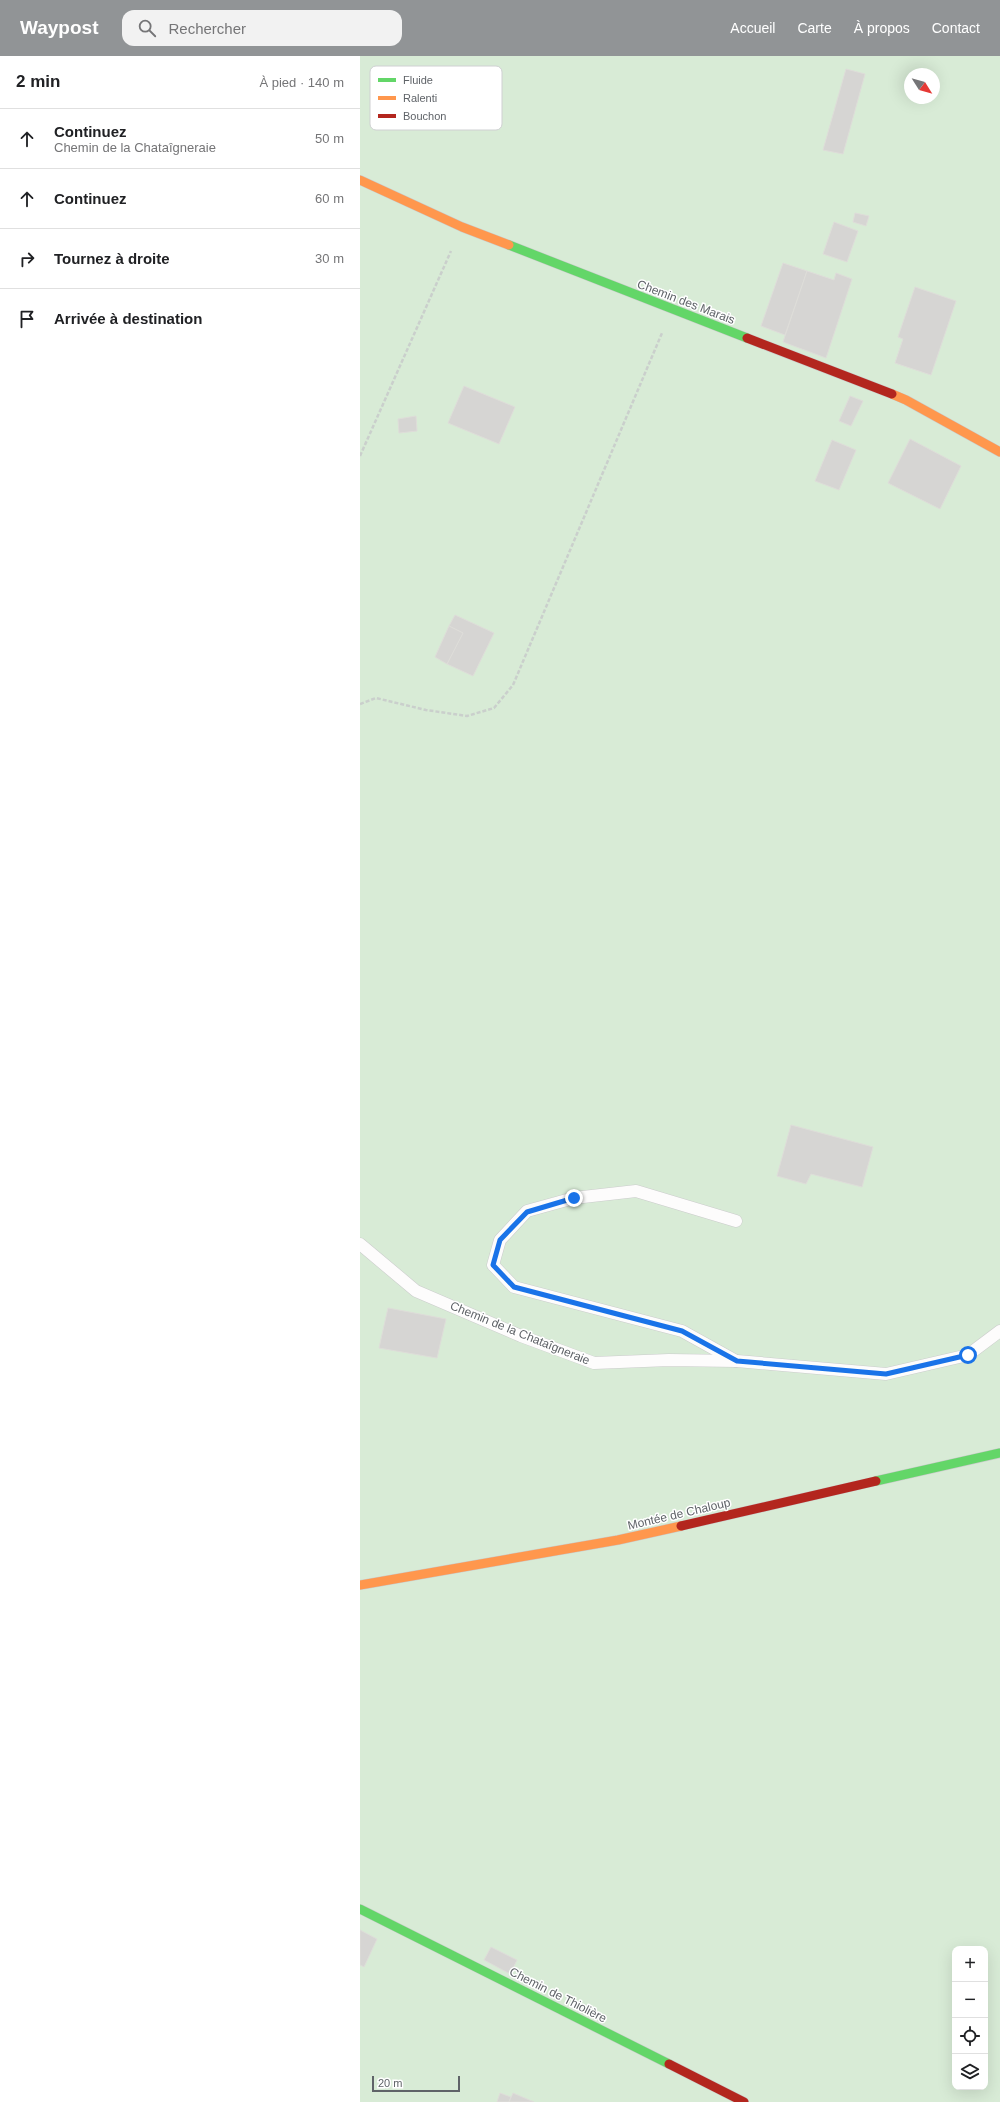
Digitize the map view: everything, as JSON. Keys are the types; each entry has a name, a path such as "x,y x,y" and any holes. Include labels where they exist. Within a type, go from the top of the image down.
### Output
{"street":[{"name":"Chemin des Marais","path":"360,180 462,227 906,400 1000,452"},
{"name":"Montée de Chaloup","path":"360,1585 618,1540 1000,1453"},
{"name":"Chemin de Thiolière","path":"360,1909 744,2102"}],"lane":[{"path":"736,1221 636,1191 574,1198 527,1212 500,1240 493,1265 514,1287 682,1331 737,1361"},
{"name":"Chemin de la Chataîgneraie","path":"360,1244 416,1291 521,1336 594,1363 670,1360 737,1361 886,1374 968,1355 1000,1331"}],"path":[{"path":"360,456 462,227"},
{"path":"360,704 376,698 426,710 467,716 494,708 513,685 672,309"}],"green space":[{"path":"360,56 1000,56 1000,2102 360,2102"}],"building":[{"path":"846,69 865,74 843,154 823,150"},
{"path":"855,213 869,216 866,226 853,222"},
{"path":"834,222 858,231 847,262 823,254"},
{"path":"783,263 807,271 785,335 761,326"},
{"path":"807,271 834,280 836,273 852,279 826,358 783,342"},
{"path":"915,287 956,301 931,375 895,363 903,339 898,337"},
{"path":"464,386 515,407 499,444 448,423"},
{"path":"850,396 863,401 851,426 839,421"},
{"path":"416,416 417,431 399,433 398,419"},
{"path":"910,439 961,466 940,509 888,483"},
{"path":"832,440 856,450 839,490 815,481"},
{"path":"455,615 494,633 473,676 447,664 463,633 449,626"},
{"path":"449,626 463,633 447,664 435,657"},
{"path":"791,1125 873,1147 862,1187 811,1174 806,1184 777,1176"},
{"path":"388,1308 446,1319 437,1358 379,1348"},
{"path":"360,1930 377,1939 364,1967 360,1965"},
{"path":"491,1947 517,1960 510,1974 484,1960"},
{"path":"500,2093 511,2097 509,2102 497,2102"},
{"path":"513,2093 534,2102 509,2102"}],"traffic: fast":[{"path":"509,245 747,338"},
{"path":"876,1481 1000,1453"},
{"path":"360,1909 669,2064"}],"traffic: slow":[{"path":"360,180 462,227 509,245"},
{"path":"892,394 906,400 1000,452"},
{"path":"360,1585 618,1540 681,1526"}],"traffic: jam":[{"path":"747,338 892,394"},
{"path":"681,1526 876,1481"},
{"path":"669,2064 744,2102"}],"route":[{"path":"574,1198 527,1212 500,1240 493,1265 514,1287 682,1331 737,1361 886,1374 968,1355"}]}
